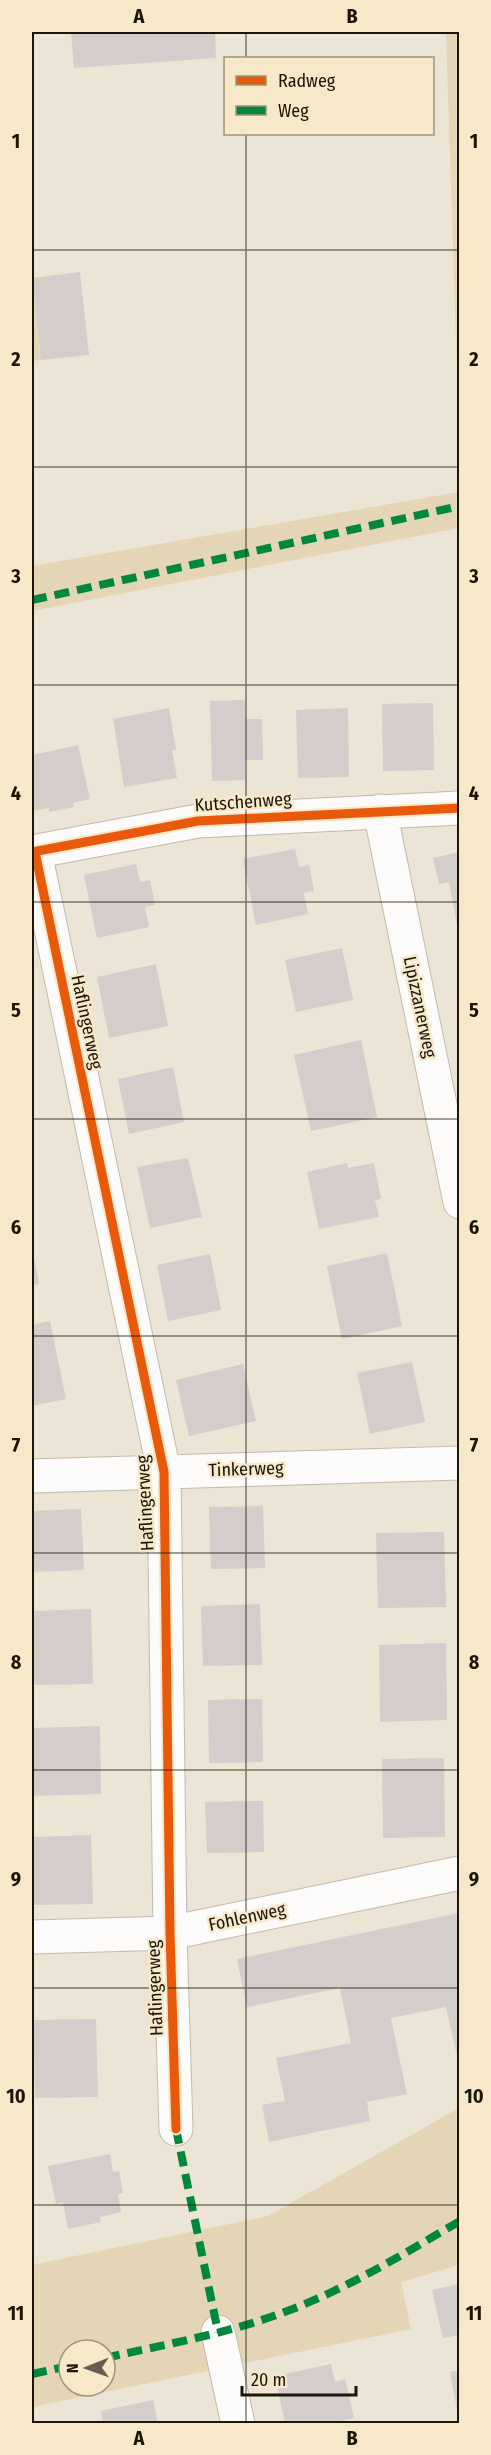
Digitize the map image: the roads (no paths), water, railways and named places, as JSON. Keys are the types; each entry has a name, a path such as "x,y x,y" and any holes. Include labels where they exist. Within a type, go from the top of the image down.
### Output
{"street":[{"name":"Kutschenweg","path":"33,852 198,820 459,808"},
{"name":"Lipizzanerweg","path":"380,811 459,1202"},
{"name":"Haflingerweg","path":"33,852 164,1472 170,1932 176,2129"},
{"name":"Tinkerweg","path":"32,1476 459,1463"},
{"name":"Fohlenweg","path":"32,1937 170,1932 459,1873"},
{"path":"218,2332 237,2424"}]}
